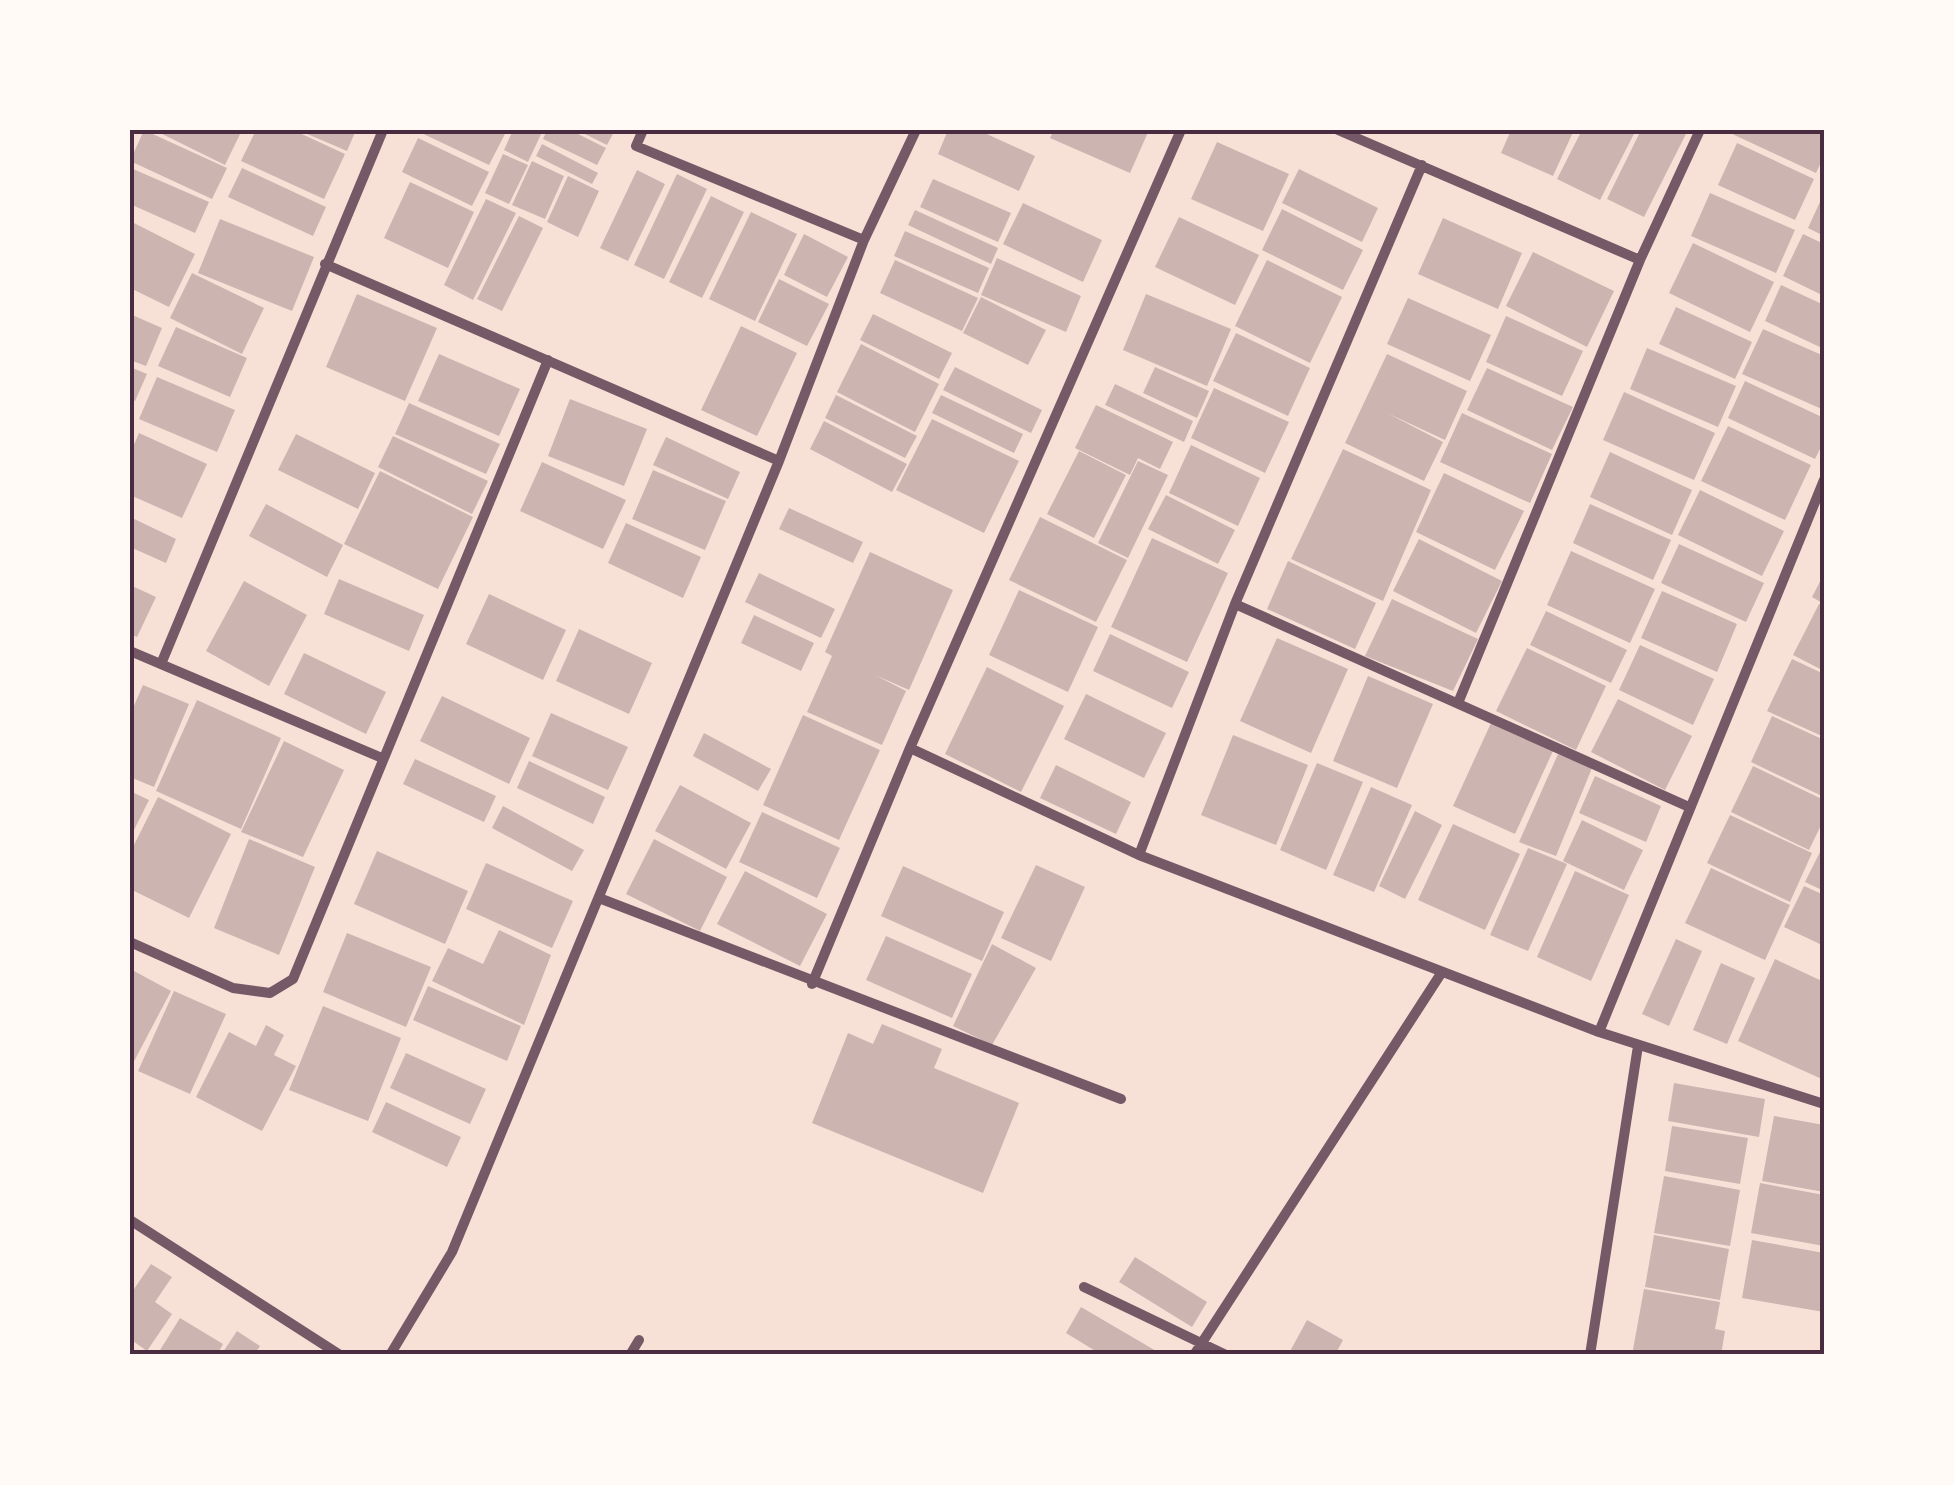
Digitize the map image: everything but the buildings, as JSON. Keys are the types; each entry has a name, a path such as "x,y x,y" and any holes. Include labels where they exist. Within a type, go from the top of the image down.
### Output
{"street":[{"path":"161,664 324,264 383,130"},
{"path":"644,130 636,146 864,240"},
{"path":"390,1355 452,1252 779,461 864,240 916,130"},
{"path":"812,984 910,748 1181,130"},
{"path":"1338,130 1640,260"},
{"path":"1458,703 1640,260 1700,130"},
{"path":"1140,855 1235,604 1422,166"},
{"path":"324,264 779,461"},
{"path":"130,942 234,988 270,994 293,978 548,360"},
{"path":"1599,1032 1824,480"},
{"path":"1235,604 1689,807"},
{"path":"130,651 382,758"},
{"path":"910,748 1140,855 1599,1032 1824,1104"},
{"path":"599,898 812,984 1121,1099"},
{"path":"1194,1355 1442,972"},
{"path":"1590,1355 1638,1046"},
{"path":"130,1220 340,1355"},
{"path":"1084,1286 1226,1355"},
{"path":"630,1355 639,1340"}]}
